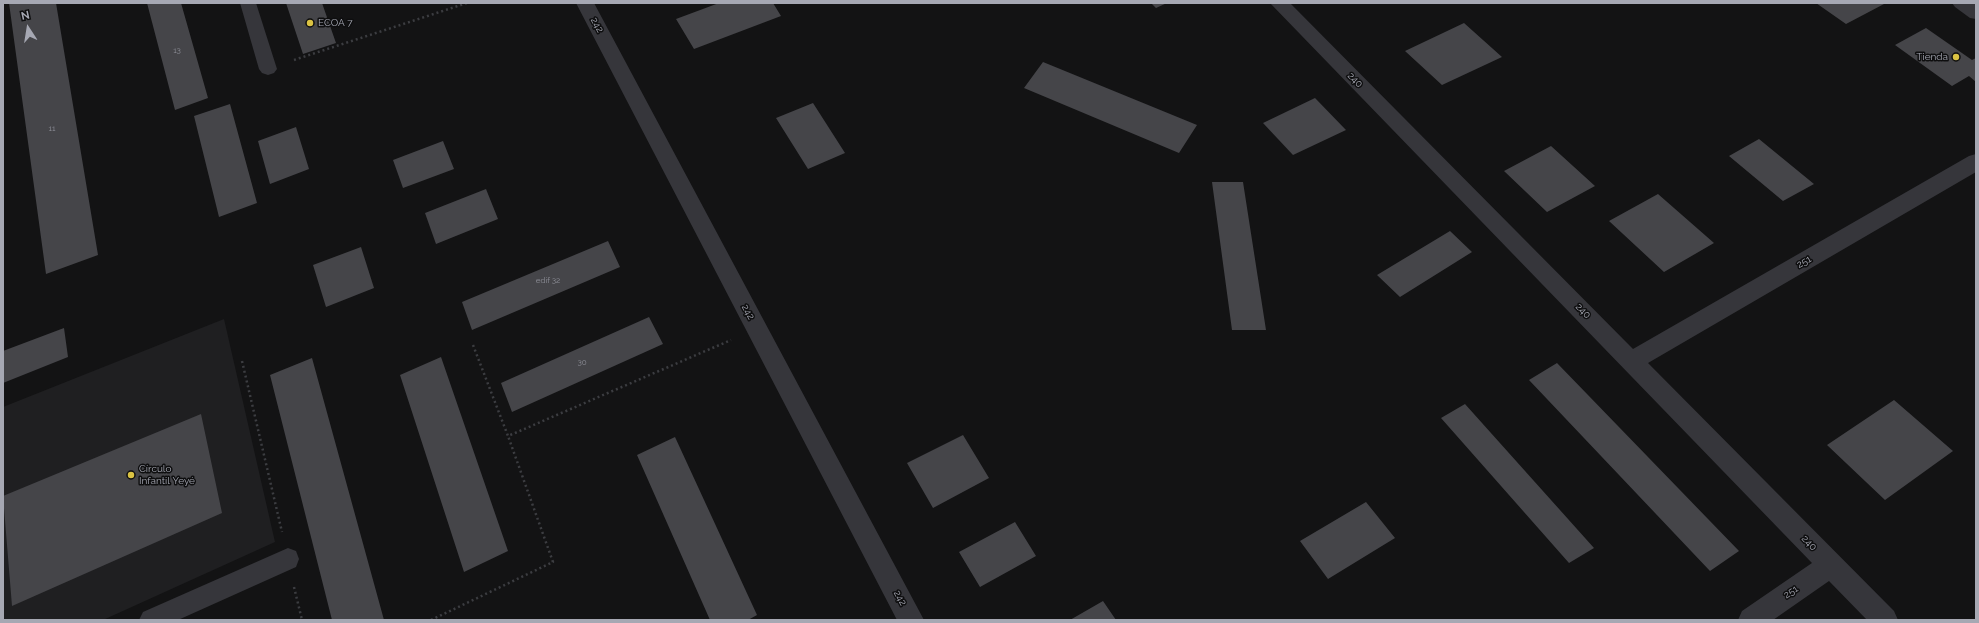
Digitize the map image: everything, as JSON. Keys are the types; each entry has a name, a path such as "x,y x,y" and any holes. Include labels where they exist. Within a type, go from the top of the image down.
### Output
{"street":[{"name":"242","path":"585,3 911,620"},
{"name":"240","path":"1279,3 1885,620"},
{"path":"1961,3 1976,13"},
{"name":"251","path":"1632,361 1976,162"},
{"name":"251","path":"1751,620 1831,565"}],"lane":[{"path":"248,3 268,69"},
{"path":"151,620 288,559"}],"path":[{"path":"268,69 467,3"},
{"path":"508,436 757,328"},
{"path":"431,620 553,562 508,436 473,345"},
{"path":"242,361 302,620"}],"shaded area":[{"name":"Círculo Infantil Yeyé","path":"224,319 275,542 103,620 3,620 3,407"}],"building":[{"path":"9,3 56,3 98,255 46,274"},
{"path":"147,3 181,3 208,98 175,110"},
{"name":"ECOA 7","path":"286,3 322,3 336,43 303,54"},
{"path":"719,3 773,3 781,16 694,49 676,19"},
{"path":"1151,3 1167,3 1156,8"},
{"path":"1816,3 1883,3 1884,4 1846,24"},
{"path":"1464,23 1502,57 1442,85 1405,51"},
{"path":"1926,28 1972,60 1976,58 1976,82 1969,76 1952,86 1895,45"},
{"path":"1043,62 1197,125 1179,153 1024,88"},
{"path":"1315,98 1346,130 1293,155 1263,123"},
{"path":"813,103 845,153 808,169 776,118"},
{"path":"230,104 257,203 219,217 194,116"},
{"path":"296,127 309,169 270,184 258,141"},
{"path":"1759,139 1814,184 1783,201 1729,156"},
{"path":"443,141 454,169 403,188 393,160"},
{"path":"1551,146 1595,186 1547,212 1504,171"},
{"path":"1212,182 1243,182 1266,330 1232,330"},
{"path":"486,189 498,219 436,244 425,213"},
{"path":"1658,194 1714,243 1664,272 1609,221"},
{"path":"1450,231 1472,252 1400,297 1377,275"},
{"path":"608,241 620,267 472,330 462,302"},
{"path":"361,247 374,288 326,307 313,265"},
{"path":"649,317 663,344 512,412 501,383"},
{"path":"64,328 68,357 3,383 3,351"},
{"path":"441,357 508,551 464,572 400,375"},
{"path":"312,358 384,620 332,620 270,375"},
{"path":"1557,363 1739,551 1710,571 1529,380"},
{"path":"1894,400 1953,451 1885,500 1827,445"},
{"path":"1465,404 1594,548 1569,563 1441,418"},
{"path":"201,414 222,513 12,606 3,496"},
{"path":"963,435 989,478 933,508 907,463"},
{"path":"675,437 757,615 748,620 710,620 637,455"},
{"path":"1366,502 1395,538 1328,579 1300,541"},
{"path":"1015,522 1036,556 980,587 959,552"},
{"path":"1103,601 1116,620 1070,620"}],"place":[{"name":"ECOA 7","path":"310,23"},
{"name":"Tienda","path":"1956,57"},
{"name":"Círculo Infantil Yeyé","path":"131,475"}]}
